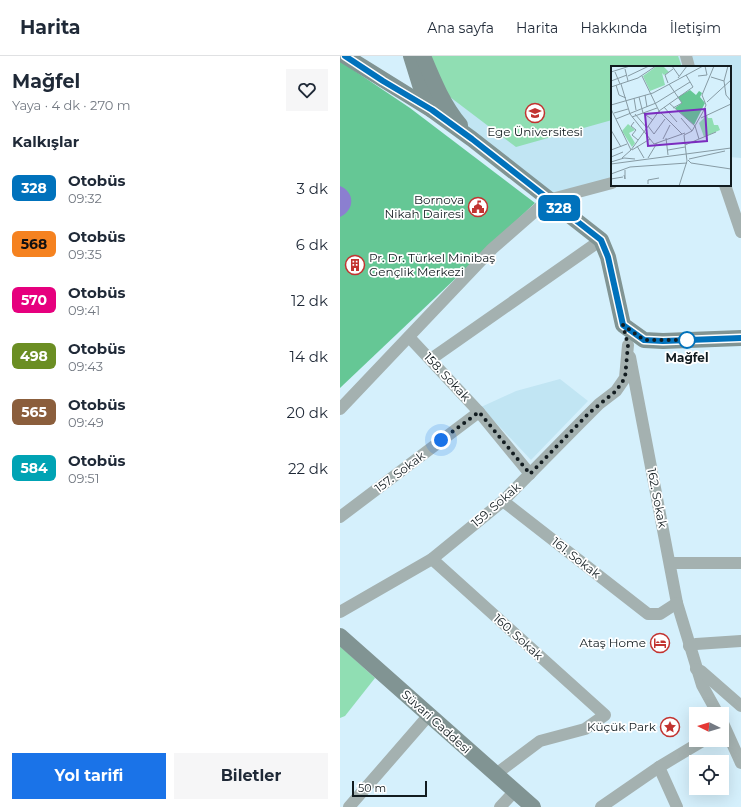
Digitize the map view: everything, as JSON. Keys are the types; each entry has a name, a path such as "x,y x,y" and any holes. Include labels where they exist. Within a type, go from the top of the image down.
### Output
{"main road":[{"path":"345,56 432,110 472,139 601,240 608,257 623,325 644,340 663,341 741,338"},
{"path":"411,56 426,83 472,139"},
{"path":"423,56 426,83 432,110"},
{"path":"402,92 426,83"},
{"name":"Süvari Caddesi","path":"340,636 533,807"}],"street":[{"path":"686,56 689,66"},
{"path":"340,409 492,249 548,200 611,183"},
{"path":"725,186 741,232"},
{"path":"431,359 601,240"},
{"name":"162. Sokak","path":"623,325 677,603 696,669 702,685 714,707"},
{"name":"158. Sokak","path":"409,337 479,412 530,474"},
{"name":"159. Sokak","path":"340,612 432,559 503,502 589,413 616,391 625,378 628,345"},
{"name":"157. Sokak","path":"340,517 479,412"},
{"name":"161. Sokak","path":"503,502 648,614 660,614 677,603"},
{"name":"160. Sokak","path":"432,559 605,715 585,729 540,741 496,774"},
{"path":"670,563 741,563"},
{"path":"689,646 696,644 741,641"},
{"path":"696,669 701,671 741,706"},
{"path":"349,807 429,715"},
{"path":"729,738 741,763"},
{"path":"601,807 658,767 692,747"},
{"path":"658,767 677,807"},
{"path":"500,807 515,791"}],"shaded area":[{"name":"Ege Üniversitesi","path":"428,56 741,56 741,158 731,157 731,66 611,66 611,181 552,195 472,132 445,94"},
{"path":"340,186 348,192 351,197 351,206 345,214 340,217"},
{"path":"560,379 588,401 531,460 481,407 516,391"}],"green space":[{"name":"Ege Üniversitesi","path":"431,56 678,56 682,66 611,66 611,120 516,147 446,94"},
{"path":"340,61 410,108 535,203 340,388"},
{"path":"340,646 375,678 345,716 340,718"}],"bus line":[{"name":"328","path":"345,56 383,81 432,110 472,139 601,240 608,257 623,325 644,340 663,341 741,338"}],"place":[{"name":"Ege Üniversitesi","path":"535,113"},
{"name":"Bornova Nikah Dairesi","path":"478,207"},
{"name":"Pr. Dr. Türkel Minibaş Gençlik Merkezi","path":"355,265"},
{"name":"Mağfel","path":"687,340"},
{"name":"Ataş Home","path":"660,643"},
{"name":"Küçük Park","path":"670,727"}],"route":[{"path":"441,440 479,412 530,474 589,413 616,391 625,378 628,345 623,325 644,340 663,341 693,340 687,340"}]}
